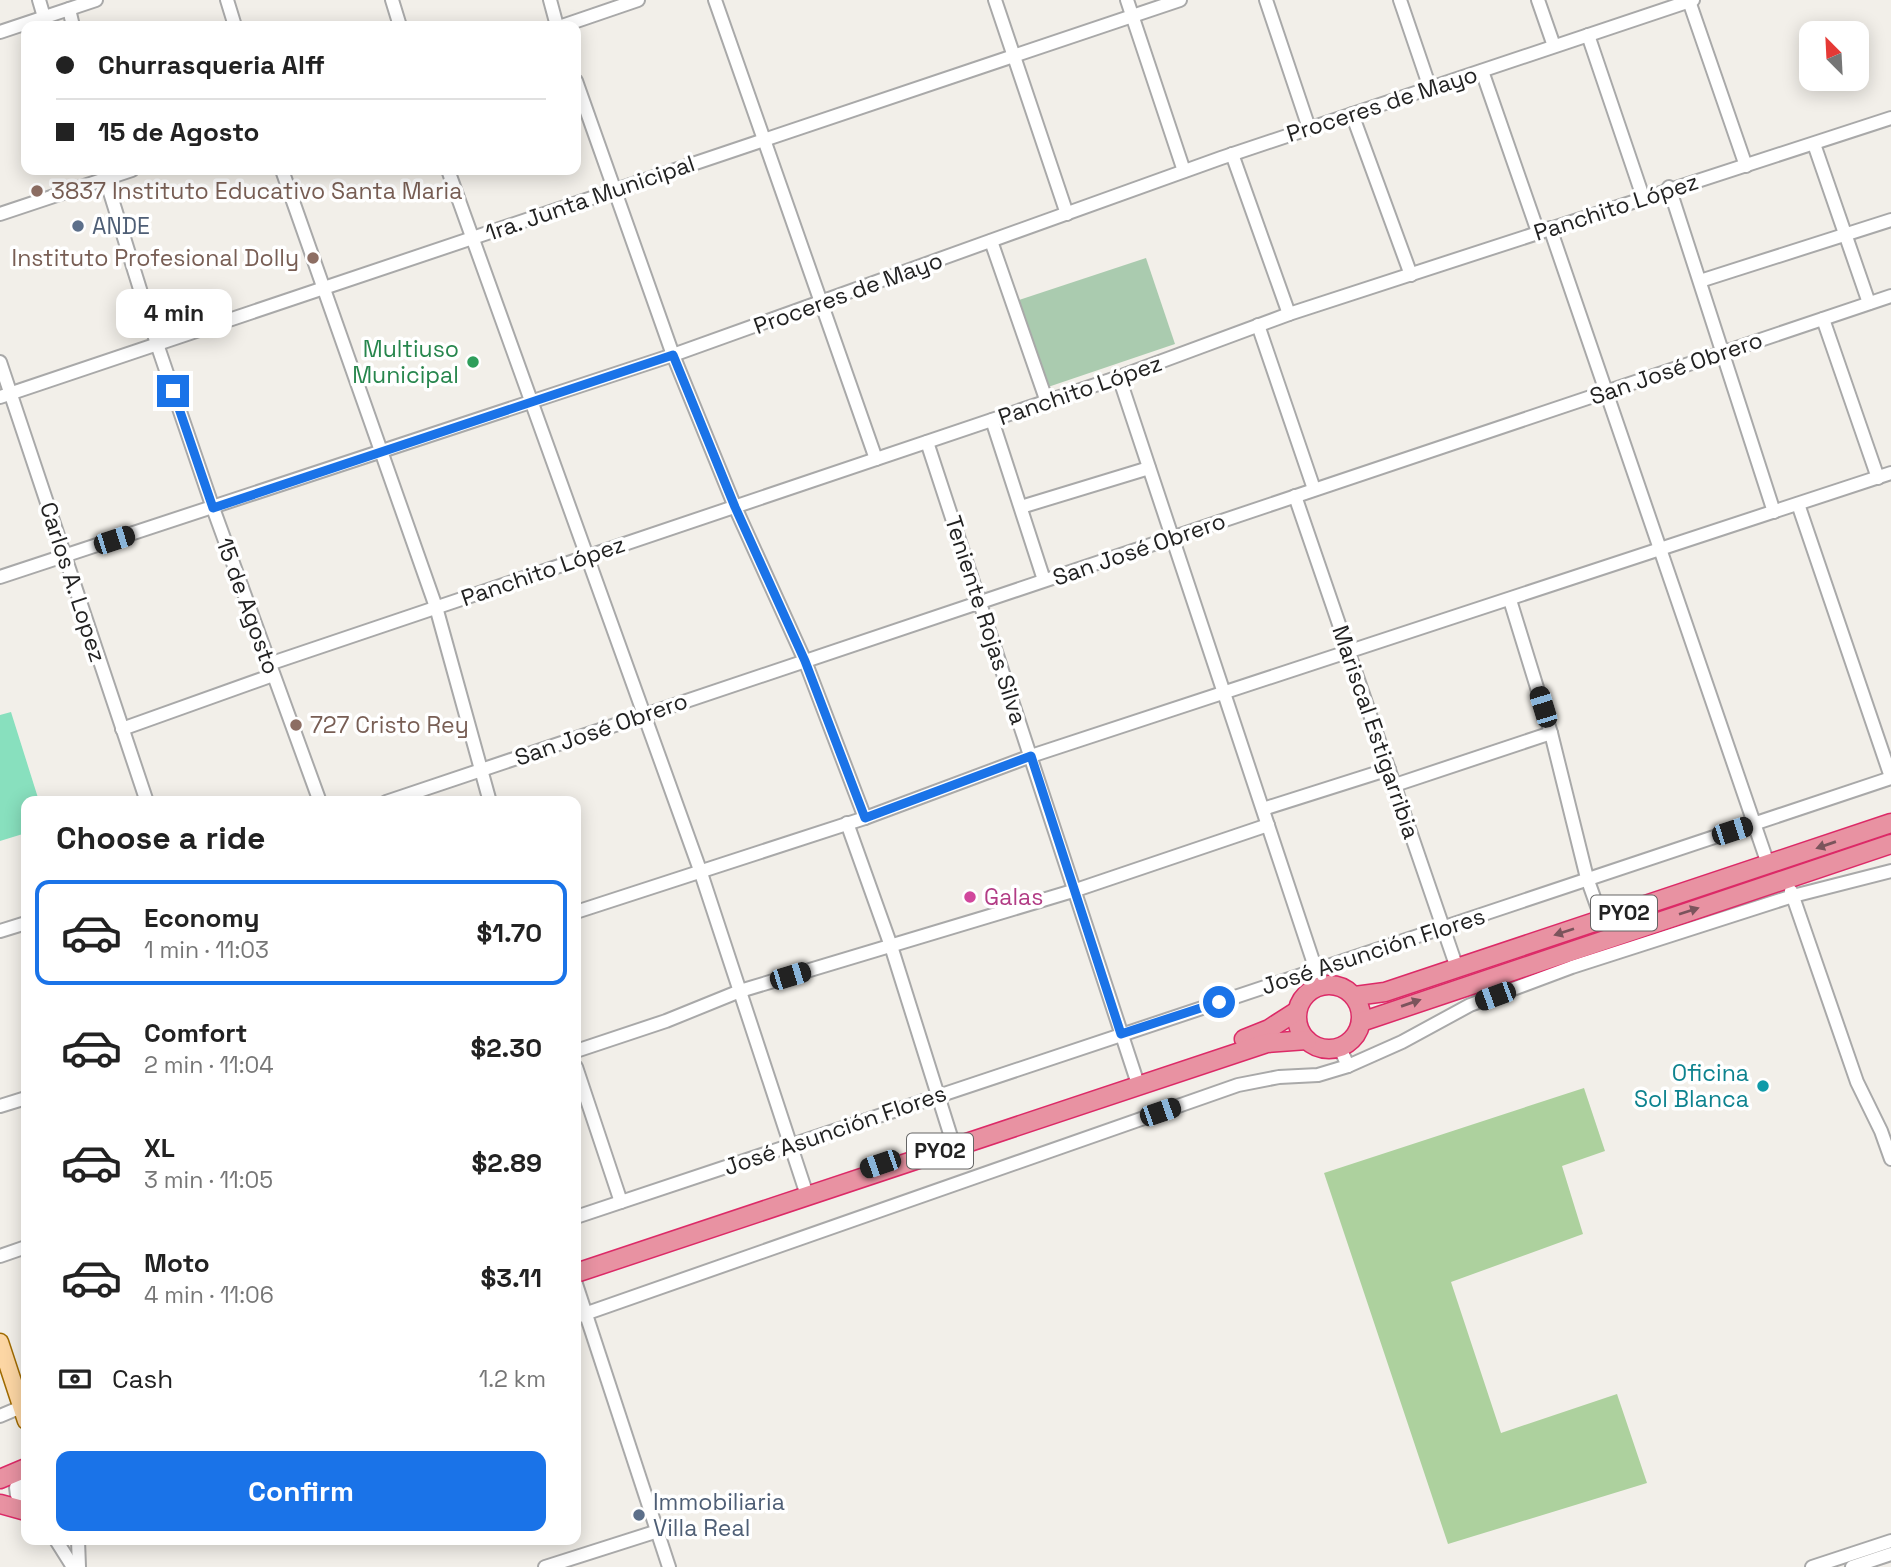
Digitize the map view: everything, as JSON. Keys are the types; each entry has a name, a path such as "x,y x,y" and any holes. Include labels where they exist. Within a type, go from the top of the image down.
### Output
{"highway":[{"name":"PY02","path":"581,1263 1230,1045 1269,1029 1297,1011 1318,977 1355,996 1385,992 1891,823"},
{"name":"PY02","path":"1361,1022 1789,888 1891,844"},
{"path":"1340,1048 1354,1038 1361,1022 1361,1009 1355,996"},
{"path":"1297,1011 1298,1027 1307,1040"},
{"name":"PY02","path":"581,1271 1266,1043 1307,1040 1322,1049 1340,1048"},
{"path":"0,1466 21,1458"},
{"path":"0,1479 21,1470"},
{"path":"0,1504 21,1508"}],"main road":[{"path":"0,1342 21,1400"}],"street":[{"path":"39,0 44,16"},
{"path":"30,21 96,0"},
{"path":"227,0 233,21"},
{"path":"391,0 398,21"},
{"path":"550,0 557,21"},
{"path":"574,21 638,0"},
{"path":"715,0 876,459"},
{"path":"995,0 1067,214"},
{"path":"1127,0 1184,171"},
{"name":"1ra. Junta Municipal","path":"5,395 1180,0"},
{"path":"1266,0 1309,128"},
{"path":"1401,0 1430,88"},
{"path":"1538,0 1554,46"},
{"path":"1684,1 1746,166"},
{"name":"Proceres de Mayo","path":"0,578 673,355 1232,154 1684,1"},
{"path":"69,9 72,21"},
{"path":"0,32 21,24"},
{"path":"1588,35 1643,197"},
{"path":"1482,71 1606,391 1768,864"},
{"path":"581,95 673,355 735,507 805,661 865,818"},
{"path":"1352,114 1410,275"},
{"name":"Panchito López","path":"122,729 436,607 1119,377 1289,314 1669,187 1746,166 1891,118"},
{"path":"1814,144 1869,303"},
{"path":"1232,154 1289,314"},
{"path":"0,214 101,175"},
{"name":"15 de Agosto","path":"104,175 157,344 213,508 318,796"},
{"path":"284,175 436,607 488,796"},
{"path":"450,175 700,870 805,1189"},
{"path":"1669,187 1774,512"},
{"path":"1700,281 1891,220"},
{"path":"991,242 1046,402"},
{"name":"San José Obrero","path":"404,796 1891,296"},
{"path":"1823,318 1878,478"},
{"path":"1258,325 1314,489"},
{"name":"Carlos A. Lopez","path":"0,362 5,395 65,556 145,796"},
{"path":"1119,377 1318,977"},
{"path":"992,420 1044,580"},
{"name":"Teniente Rojas Silva","path":"927,442 1136,1078"},
{"path":"1021,507 1149,468"},
{"path":"581,910 865,818 1031,756 1661,551 1891,473"},
{"name":"Mariscal Estigarribia","path":"1295,496 1457,968"},
{"path":"1798,504 1891,777"},
{"path":"1510,600 1551,733 1587,878 1602,920"},
{"path":"1395,785 1551,733"},
{"path":"1262,809 1389,769"},
{"name":"José Asunción Flores","path":"581,1215 1121,1034 1318,977 1444,927 1891,777"},
{"path":"847,823 891,946 951,1140"},
{"path":"581,1049 740,991 1076,890 1268,825"},
{"path":"581,1315 1238,1085 1279,1077 1318,1075 1348,1066 1402,1042 1470,1005 1789,888 1891,871"},
{"path":"1789,888 1857,1082 1891,1159"},
{"path":"0,931 21,925"},
{"path":"1340,1048 1348,1066"},
{"path":"581,1082 621,1202"},
{"path":"0,1106 21,1100"},
{"path":"0,1256 21,1249"},
{"path":"581,1318 669,1567"},
{"path":"0,1416 21,1412"},
{"path":"21,1482 16,1487 21,1501"},
{"path":"545,1567 657,1531"},
{"path":"1812,1567 1891,1541"},
{"path":"60,1545 76,1567"},
{"path":"69,1545 76,1567"},
{"path":"76,1567 78,1545"},
{"path":"1852,1567 1891,1554"}],"green space":[{"path":"1146,258 1175,344 1048,387 1019,300"},
{"path":"11,712 37,796 21,796 21,835 0,841 0,715"},
{"path":"1584,1088 1605,1151 1562,1166 1583,1234 1451,1282 1501,1433 1617,1394 1647,1483 1448,1544 1324,1173"}],"place":[{"name":"3837 Instituto Educativo Santa Maria","path":"37,191"},
{"name":"ANDE","path":"78,226"},
{"name":"Instituto Profesional Dolly","path":"313,258"},
{"name":"Multiuso Municipal","path":"473,362"},
{"name":"727 Cristo Rey","path":"296,725"},
{"name":"Galas","path":"970,897"},
{"name":"Oficina Sol Blanca","path":"1763,1086"},
{"name":"Immobiliaria Villa Real","path":"639,1515"}],"route":[{"path":"173,391 213,508 673,355 735,507 805,661 865,818 1031,756 1121,1034 1219,1002"}]}
